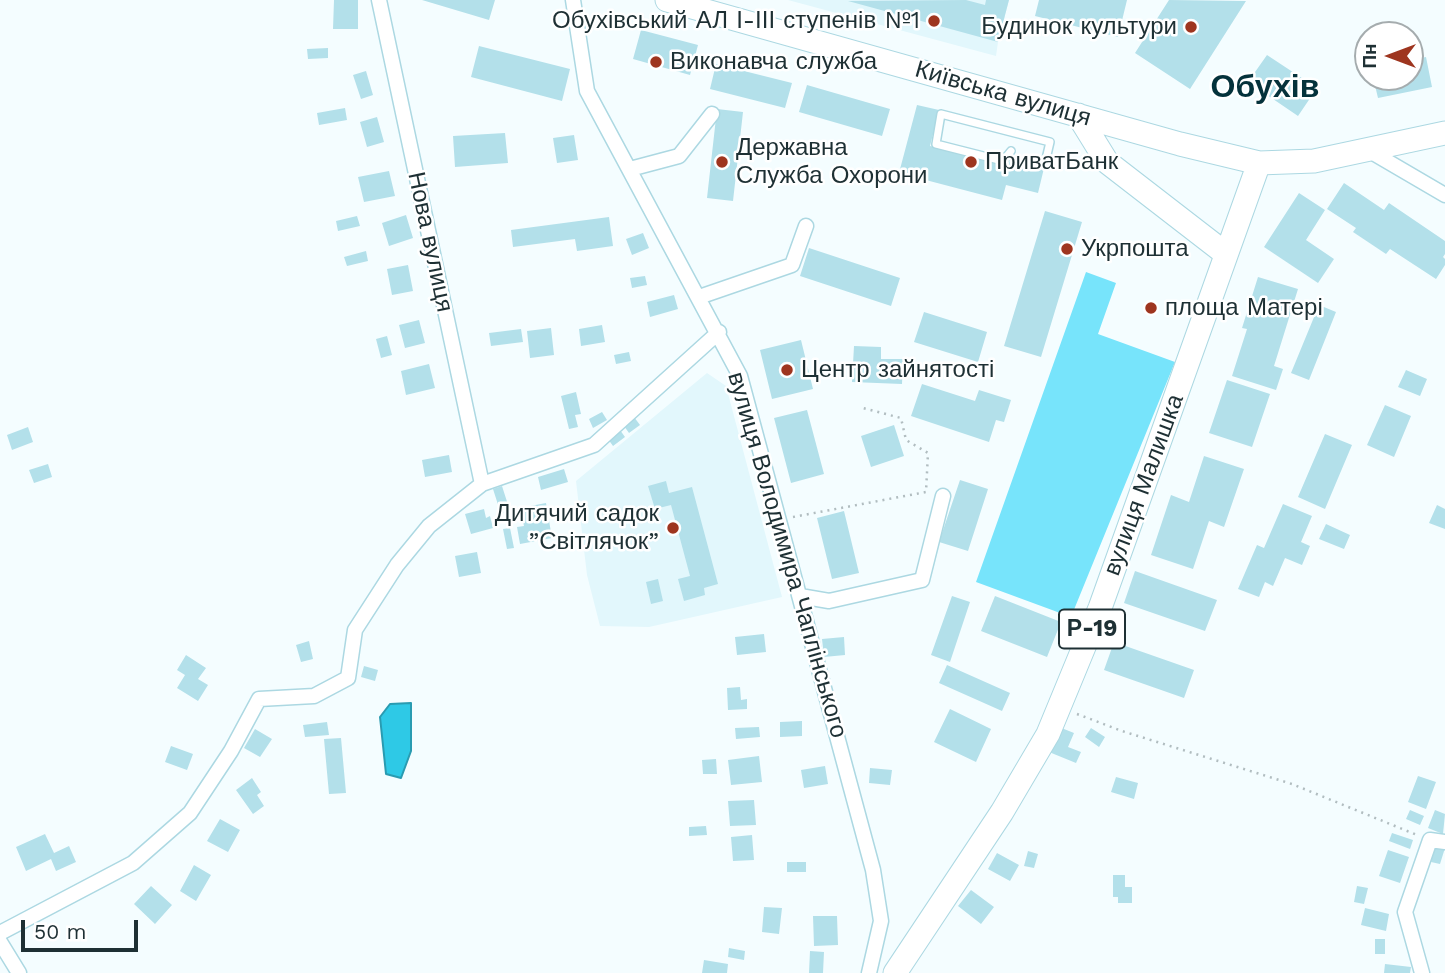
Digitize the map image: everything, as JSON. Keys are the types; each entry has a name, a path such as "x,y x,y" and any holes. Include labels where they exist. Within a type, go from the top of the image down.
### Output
{"main road":[{"name":"Київська вулиця","path":"667,0 1259,163 1314,160 1445,133"},
{"path":"1077,115 1107,162 1226,254"},
{"name":"вулиця Малишка","path":"895,973 1002,812 1048,734 1100,608 1259,163"}],"street":[{"name":"Нова вулиця","path":"379,0 482,484"},
{"name":"вулиця Володимира Чаплінського","path":"573,0 587,91 719,332 740,376 873,870 881,922 869,973"},
{"path":"630,169 680,156 712,114"},
{"path":"1367,149 1445,195"},
{"path":"699,297 792,265 806,226"},
{"path":"0,933 134,863 190,813 231,751 259,699 314,696 348,678 355,629 397,565 429,526 482,484 594,445 719,332"},
{"path":"800,596 829,601 922,580 943,496"},
{"path":"1422,973 1405,912 1438,841"},
{"path":"0,942 19,973"}],"lane":[{"path":"1011,151 1003,161 936,144 940,114 1050,142 1046,159"}],"path":[{"path":"779,519 926,492 928,453 906,440 901,418 859,407"},
{"path":"1076,714 1293,784 1438,841"}],"shaded area":[{"name":"Обухівський АЛ І-ІІІ ступенів №1","path":"788,0 1009,0 996,56"},
{"path":"1086,272 1116,283 1098,334 1175,362 1071,617 976,582"},
{"name":"Дитячий садок ”Світлячок”","path":"707,373 726,386 782,597 649,627 600,626 587,575 576,481"},
{"path":"411,703 411,751 401,778 386,774 380,717 390,704"}],"building":[{"path":"334,0 358,0 358,29 333,29"},
{"path":"422,0 495,0 489,20"},
{"path":"966,0 985,5 986,0 1009,0 998,42 848,1"},
{"path":"1039,0 1127,0 1118,37 1035,16"},
{"name":"Будинок культури","path":"1169,0 1246,1 1190,89 1135,53"},
{"path":"641,30 698,45 690,75 633,59"},
{"path":"479,46 570,69 562,101 471,77"},
{"path":"328,48 328,58 308,59 307,49"},
{"path":"1267,55 1317,88 1298,116 1248,82"},
{"path":"1424,57 1432,87 1424,89"},
{"path":"716,64 792,83 785,108 710,89"},
{"path":"366,71 373,95 361,99 353,75"},
{"path":"807,85 890,109 882,136 799,112"},
{"path":"1376,91 1412,91 1378,98"},
{"path":"917,105 939,110 930,146 1008,167 1011,155 1045,164 1038,193 1006,185 1002,200 899,173"},
{"path":"345,108 347,120 319,125 317,113"},
{"path":"717,109 743,112 733,201 707,198"},
{"path":"377,117 384,142 367,147 360,122"},
{"path":"505,133 508,163 455,167 453,136"},
{"path":"574,135 578,160 557,163 553,138"},
{"path":"389,171 395,196 364,202 358,177"},
{"path":"1344,183 1384,210 1389,203 1445,241 1445,265 1436,279 1390,249 1386,254 1353,232 1356,228 1327,209"},
{"path":"1299,193 1325,210 1306,240 1334,259 1318,283 1264,247"},
{"path":"1045,211 1082,222 1041,357 1004,346"},
{"path":"406,215 413,238 389,246 382,223"},
{"path":"357,216 360,226 338,231 336,221"},
{"path":"609,217 613,246 577,251 575,239 513,247 511,230"},
{"path":"643,233 649,248 632,255 626,239"},
{"path":"809,248 900,278 891,306 800,276"},
{"path":"366,251 368,261 347,266 344,257"},
{"path":"408,265 413,291 392,295 387,269"},
{"path":"645,276 647,285 632,288 630,278"},
{"path":"1258,277 1298,289 1274,366 1283,369 1276,390 1232,376 1247,329 1242,328"},
{"path":"674,295 678,309 650,317 647,302"},
{"path":"1319,305 1336,312 1309,380 1291,373"},
{"path":"924,312 987,332 978,362 914,342"},
{"path":"419,320 425,343 405,348 399,325"},
{"path":"602,325 605,342 581,346 579,329"},
{"path":"551,328 554,355 530,358 527,331"},
{"path":"521,329 523,342 491,346 489,333"},
{"path":"387,336 392,355 381,358 376,339"},
{"name":"Центр зайнятості","path":"801,340 813,389 772,399 760,350"},
{"path":"854,346 881,347 881,359 903,359 902,384 852,382"},
{"path":"629,352 631,361 616,364 614,355"},
{"path":"429,364 435,388 406,395 401,371"},
{"path":"1406,370 1427,379 1420,396 1398,387"},
{"path":"1227,380 1270,394 1252,447 1209,433"},
{"path":"922,384 975,401 979,390 1011,400 1004,422 996,420 989,442 911,416"},
{"path":"576,392 581,414 575,415 578,427 569,429 561,396"},
{"path":"1385,405 1411,416 1394,457 1367,445"},
{"path":"807,410 824,474 791,483 774,418"},
{"path":"602,412 607,420 593,428 589,419"},
{"path":"634,417 640,425 629,433 624,426"},
{"path":"894,425 904,456 871,467 861,436"},
{"path":"28,427 33,442 12,450 7,435"},
{"path":"620,430 625,437 613,446 608,439"},
{"path":"1325,434 1352,445 1325,509 1298,497"},
{"path":"449,455 452,472 425,477 422,460"},
{"path":"1204,456 1244,469 1224,527 1209,521 1193,569 1151,555 1171,495 1189,502"},
{"path":"48,464 52,477 34,483 29,470"},
{"path":"564,469 568,482 541,490 538,477"},
{"path":"960,480 988,489 968,551 939,542"},
{"path":"666,481 669,493 692,487 718,584 704,588 705,595 684,601 678,579 690,576 671,505 655,509 648,486"},
{"path":"502,486 510,511 501,514 493,489"},
{"path":"546,503 552,538 520,544 517,527 524,526 520,508"},
{"path":"1283,504 1312,516 1301,542 1310,546 1302,565 1285,558 1273,586 1265,582 1259,597 1238,589 1257,545 1264,548"},
{"path":"1437,505 1445,509 1445,529 1429,523"},
{"path":"484,509 486,518 490,516 493,528 471,534 465,514"},
{"path":"844,511 859,573 832,579 817,518"},
{"path":"1326,524 1350,535 1344,549 1319,539"},
{"path":"510,528 514,548 507,549 503,529"},
{"path":"477,552 481,573 459,577 455,556"},
{"path":"1135,571 1217,600 1205,631 1124,603"},
{"path":"658,579 663,601 651,604 646,582"},
{"path":"952,596 970,602 950,662 931,655"},
{"path":"995,596 1061,622 1047,657 981,631"},
{"path":"764,634 766,652 737,655 735,637"},
{"path":"844,637 845,655 824,657 822,639"},
{"path":"309,641 313,659 301,662 296,645"},
{"path":"1114,642 1194,670 1184,698 1104,670"},
{"path":"186,655 206,668 198,679 208,685 198,701 177,688 185,675 177,670"},
{"path":"947,665 1010,693 1002,711 939,683"},
{"path":"364,666 378,670 375,681 361,677"},
{"path":"740,687 741,700 747,699 747,709 728,710 727,688"},
{"path":"950,709 991,729 976,762 934,742"},
{"path":"802,721 802,736 780,737 780,722"},
{"path":"327,722 329,735 305,737 303,725"},
{"path":"759,727 760,737 736,739 735,728"},
{"path":"1059,727 1074,733 1068,747 1081,752 1076,763 1049,752"},
{"path":"1091,728 1105,737 1099,747 1085,737"},
{"path":"255,729 272,739 260,757 244,748"},
{"path":"341,738 346,793 329,794 324,739"},
{"path":"171,746 193,754 187,770 165,762"},
{"path":"759,756 762,782 731,785 728,760"},
{"path":"716,759 717,774 703,774 702,760"},
{"path":"825,766 828,784 804,788 801,770"},
{"path":"870,768 892,770 890,785 869,783"},
{"path":"1418,776 1436,782 1426,809 1408,802"},
{"path":"1116,777 1138,783 1134,799 1111,792"},
{"path":"252,778 261,792 257,795 264,806 253,814 236,790"},
{"path":"754,800 756,825 730,826 728,801"},
{"path":"1410,810 1424,816 1420,825 1406,819"},
{"path":"1435,810 1445,814 1443,834 1428,828"},
{"path":"220,819 240,830 228,852 207,841"},
{"path":"706,826 707,835 689,836 689,827"},
{"path":"1392,833 1413,840 1410,849 1389,841"},
{"path":"45,834 54,853 69,846 76,862 56,871 51,859 26,871 16,847"},
{"path":"752,835 754,860 733,861 731,837"},
{"path":"1435,845 1445,848 1440,864 1431,862"},
{"path":"1388,850 1409,857 1400,883 1379,876"},
{"path":"1028,851 1038,854 1034,868 1024,866"},
{"path":"997,853 1019,865 1010,881 988,869"},
{"path":"787,862 806,862 806,872 787,872"},
{"path":"194,865 211,875 196,901 180,891"},
{"path":"1113,875 1125,875 1125,887 1132,887 1132,903 1118,903 1118,897 1113,897"},
{"path":"151,886 172,905 155,924 134,904"},
{"path":"1357,886 1368,888 1364,904 1354,902"},
{"path":"971,890 994,907 981,924 958,906"},
{"path":"764,907 782,908 779,934 762,932"},
{"path":"1365,908 1389,914 1386,931 1361,925"},
{"path":"813,916 837,916 838,945 814,946"},
{"path":"1375,939 1385,939 1385,954 1375,954"},
{"path":"729,948 745,951 744,960 728,957"},
{"path":"810,951 824,952 823,973 809,973"},
{"path":"704,960 728,964 727,973 702,973"},
{"path":"1385,964 1411,967 1410,973 1384,973"}],"place":[{"name":"Обухівський АЛ І-ІІІ ступенів №1","path":"934,21"},
{"name":"Будинок культури","path":"1191,27"},
{"name":"Виконавча служба","path":"656,62"},
{"name":"Державна Служба Охорони","path":"722,162"},
{"name":"ПриватБанк","path":"971,162"},
{"name":"Укрпошта","path":"1067,249"},
{"name":"площа Матері","path":"1151,308"},
{"name":"Центр зайнятості","path":"787,370"},
{"name":"Дитячий садок ”Світлячок”","path":"673,528"}],"district":[{"name":"Обухів","path":"1265,88"}]}
